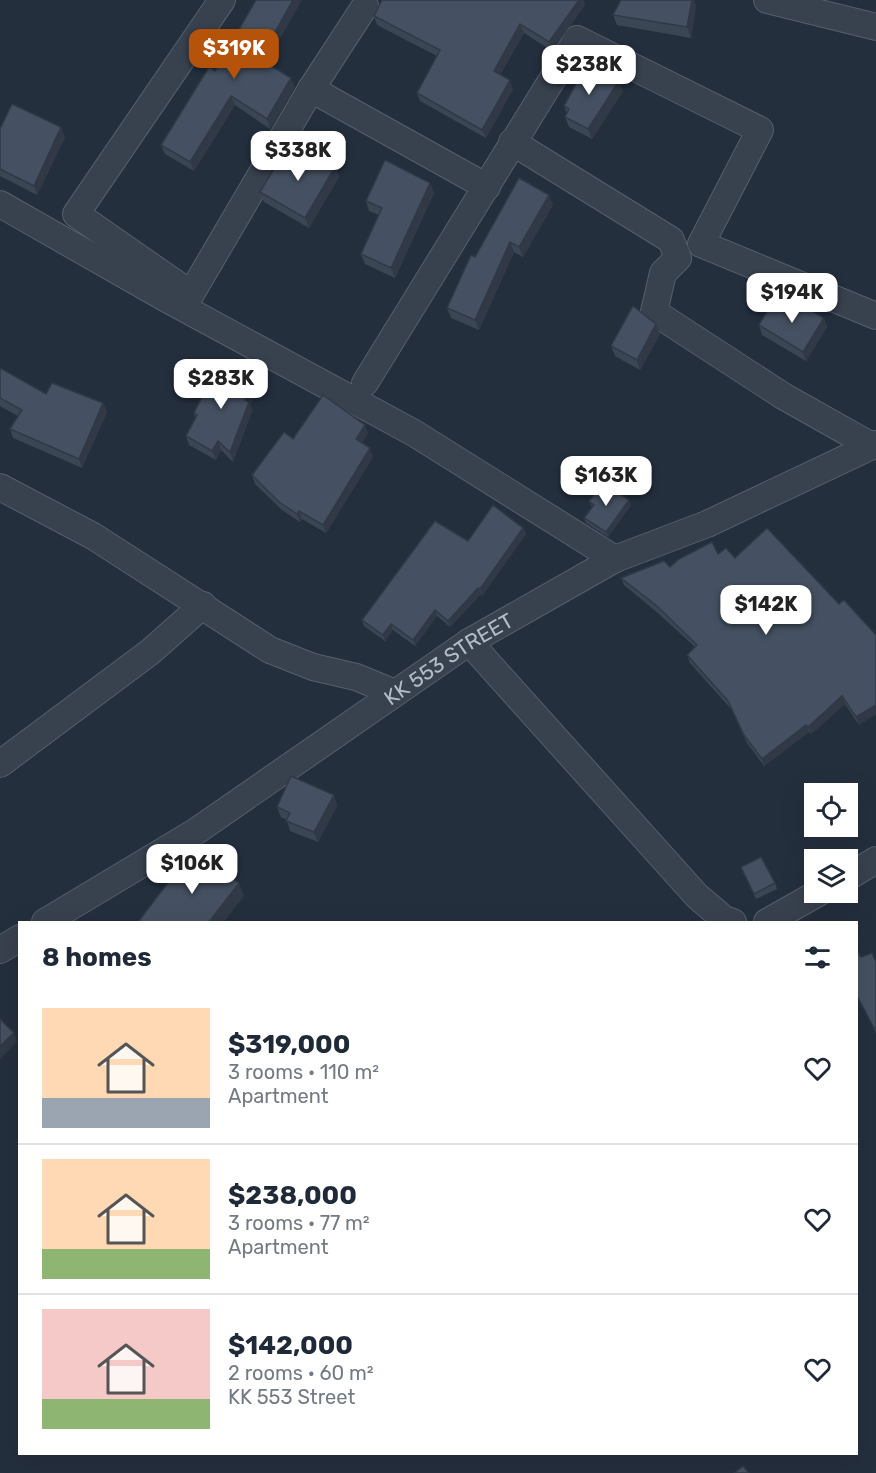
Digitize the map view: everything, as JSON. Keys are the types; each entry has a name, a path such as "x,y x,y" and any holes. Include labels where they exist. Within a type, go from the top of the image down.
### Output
{"street":[{"path":"222,0 76,214 191,294 312,89 365,6"},
{"path":"767,0 876,27"},
{"path":"364,383 577,39 760,130 700,244 876,316"},
{"path":"312,89 487,187"},
{"path":"512,142 671,240 678,258 663,273 654,312 783,396 874,445"},
{"path":"0,204 165,298 414,433 615,559"},
{"name":"KK 553 STREET","path":"47,921 195,832 469,642 615,559 707,524 874,445"},
{"path":"0,487 93,536 270,650 313,668 356,677 394,693"},
{"path":"0,764 150,652 203,605"},
{"path":"469,642 697,896 729,921"},
{"path":"858,871 876,860"},
{"path":"769,921 804,901"},
{"path":"0,950 18,939"}],"building":[{"path":"256,0 293,0 270,41 273,43 263,61 291,78 267,119 231,96 190,162 161,145 209,67 215,71"},
{"path":"382,0 579,0 549,42 520,24 494,71 510,80 482,130 417,93 440,50 374,16"},
{"path":"621,0 692,0 687,27 613,15"},
{"path":"587,64 619,81 588,129 565,117 569,109 564,106"},
{"path":"12,104 61,127 34,186 0,169 0,129"},
{"path":"285,150 302,160 307,151 335,167 305,218 260,192"},
{"path":"385,160 430,183 391,268 361,254 382,208 366,201"},
{"path":"519,178 549,195 519,247 510,242 475,320 447,308 471,255 475,257"},
{"path":"774,299 798,313 802,305 824,318 803,352 759,325"},
{"path":"633,306 656,324 637,360 611,346"},
{"path":"218,364 254,382 245,400 249,402 230,452 218,441 212,451 186,436 197,415 194,413"},
{"path":"0,368 46,394 52,383 103,403 79,459 10,429 22,410 0,398"},
{"path":"323,395 365,425 356,439 370,448 323,525 299,511 297,514 279,502 252,475 284,432 293,439"},
{"path":"603,482 629,500 606,532 584,518 594,505 589,501"},
{"path":"493,505 523,528 480,589 478,588 448,621 435,610 413,640 391,624 383,635 362,620 435,521 468,541"},
{"path":"767,528 839,604 844,600 876,635 876,705 856,717 842,696 808,727 806,725 762,759 744,735 728,701 687,655 697,645 657,606 621,578 664,561 670,567 679,559 712,542 718,554 726,548 735,558"},
{"path":"291,776 334,795 314,832 286,821 290,813 277,807"},
{"path":"203,855 239,883 210,921 139,921 167,884"},
{"path":"761,857 775,883 754,894 741,867"},
{"path":"858,953 861,957 872,953 876,962 876,1028 858,998"},
{"path":"0,1019 14,1033 0,1046"},
{"path":"743,1466 749,1473 734,1473"}]}
